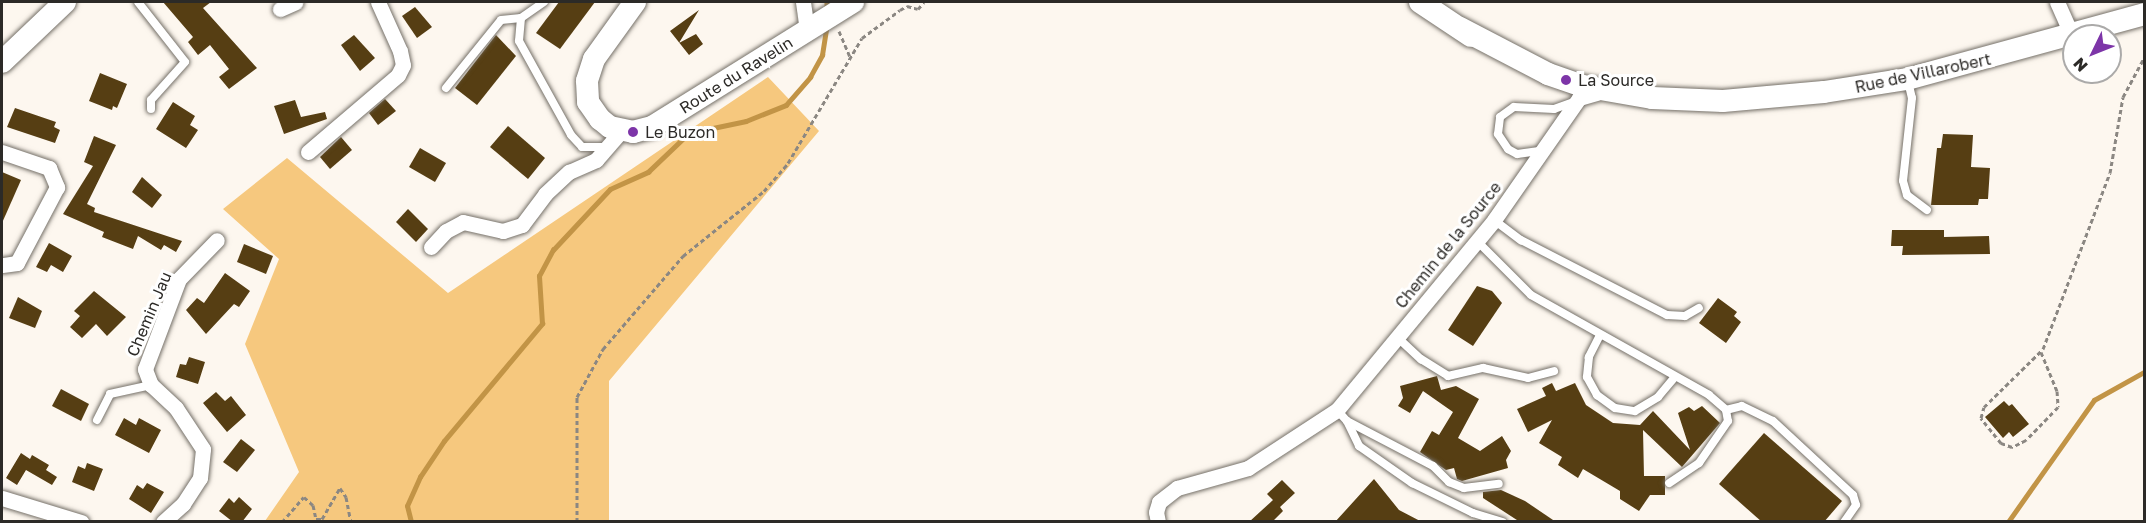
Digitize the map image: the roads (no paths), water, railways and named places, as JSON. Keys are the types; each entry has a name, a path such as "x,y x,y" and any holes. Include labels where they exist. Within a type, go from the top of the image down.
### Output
{"main road":[{"path":"2,62 65,2"},
{"path":"616,139 610,127 593,111 587,81 594,58 635,2"},
{"name":"Rue de Villarobert","path":"1420,2 1517,69 1579,98 1651,108 1697,101 1824,92 1908,79 2062,36"},
{"name":"Route du Ravelin","path":"616,139 652,127 833,14"},
{"name":"Rue de Villarobert","path":"2108,24 2145,14"},
{"name":"Rue de Villarobert","path":"1460,28 1548,74 1601,91 1697,101"}],"street":[{"path":"280,9 296,2"},
{"path":"308,152 398,75 403,65 378,2"},
{"path":"803,2 833,14"},
{"path":"2056,2 2066,24"},
{"path":"1579,98 1601,91"},
{"name":"Chemin de la Source","path":"1158,522 1156,512 1159,502 1177,488 1248,468 1342,416 1397,337 1494,220 1546,149 1579,98"},
{"path":"431,247 446,231 463,222 503,231 522,225 545,194 569,172 596,160 616,139"},
{"path":"2,152 49,168 57,187 17,263 2,265"},
{"name":"Chemin Jau","path":"151,385 145,369 179,279 217,240"},
{"path":"151,385 176,408 203,449 200,478 183,504 163,522"},
{"path":"2,498 81,522"}],"lane":[{"path":"138,2 184,62 151,100 151,109"},
{"path":"446,88 501,20 521,18 544,2"},
{"path":"521,18 519,41 571,135 582,147 616,139"},
{"path":"1908,79 1912,98 1903,181 1907,195 1928,210"},
{"path":"1546,149 1528,154 1508,148 1498,134 1500,117 1514,107 1554,109 1579,98"},
{"path":"1494,220 1521,240 1667,315 1685,316 1699,308"},
{"path":"1477,241 1531,295 1675,377 1726,410 1728,421 1699,463 1669,483"},
{"path":"1600,335 1589,357 1587,377 1597,395 1615,408 1635,411 1659,397 1675,377"},
{"path":"1397,337 1421,359 1448,376 1483,368 1528,378 1554,371"},
{"path":"97,420 110,394 151,385"},
{"path":"1726,410 1742,406 1773,421 1852,495 1856,505 1844,522"},
{"path":"1342,416 1433,466 1449,482 1464,488 1499,483"},
{"path":"1342,416 1359,446 1412,483 1473,513 1503,522"}],"waterway":[{"name":"Le Buzon","path":"827,2 827,11"},
{"name":"Le Buzon","path":"411,522 407,506 420,477 444,441 542,324 539,276 553,250 610,189 648,172 689,133 746,121 786,105 810,77 822,55 827,25"},
{"path":"2008,522 2094,400 2144,372"}],"place":[{"name":"La Source","path":"1566,80"},
{"name":"Le Buzon","path":"633,132"}]}
